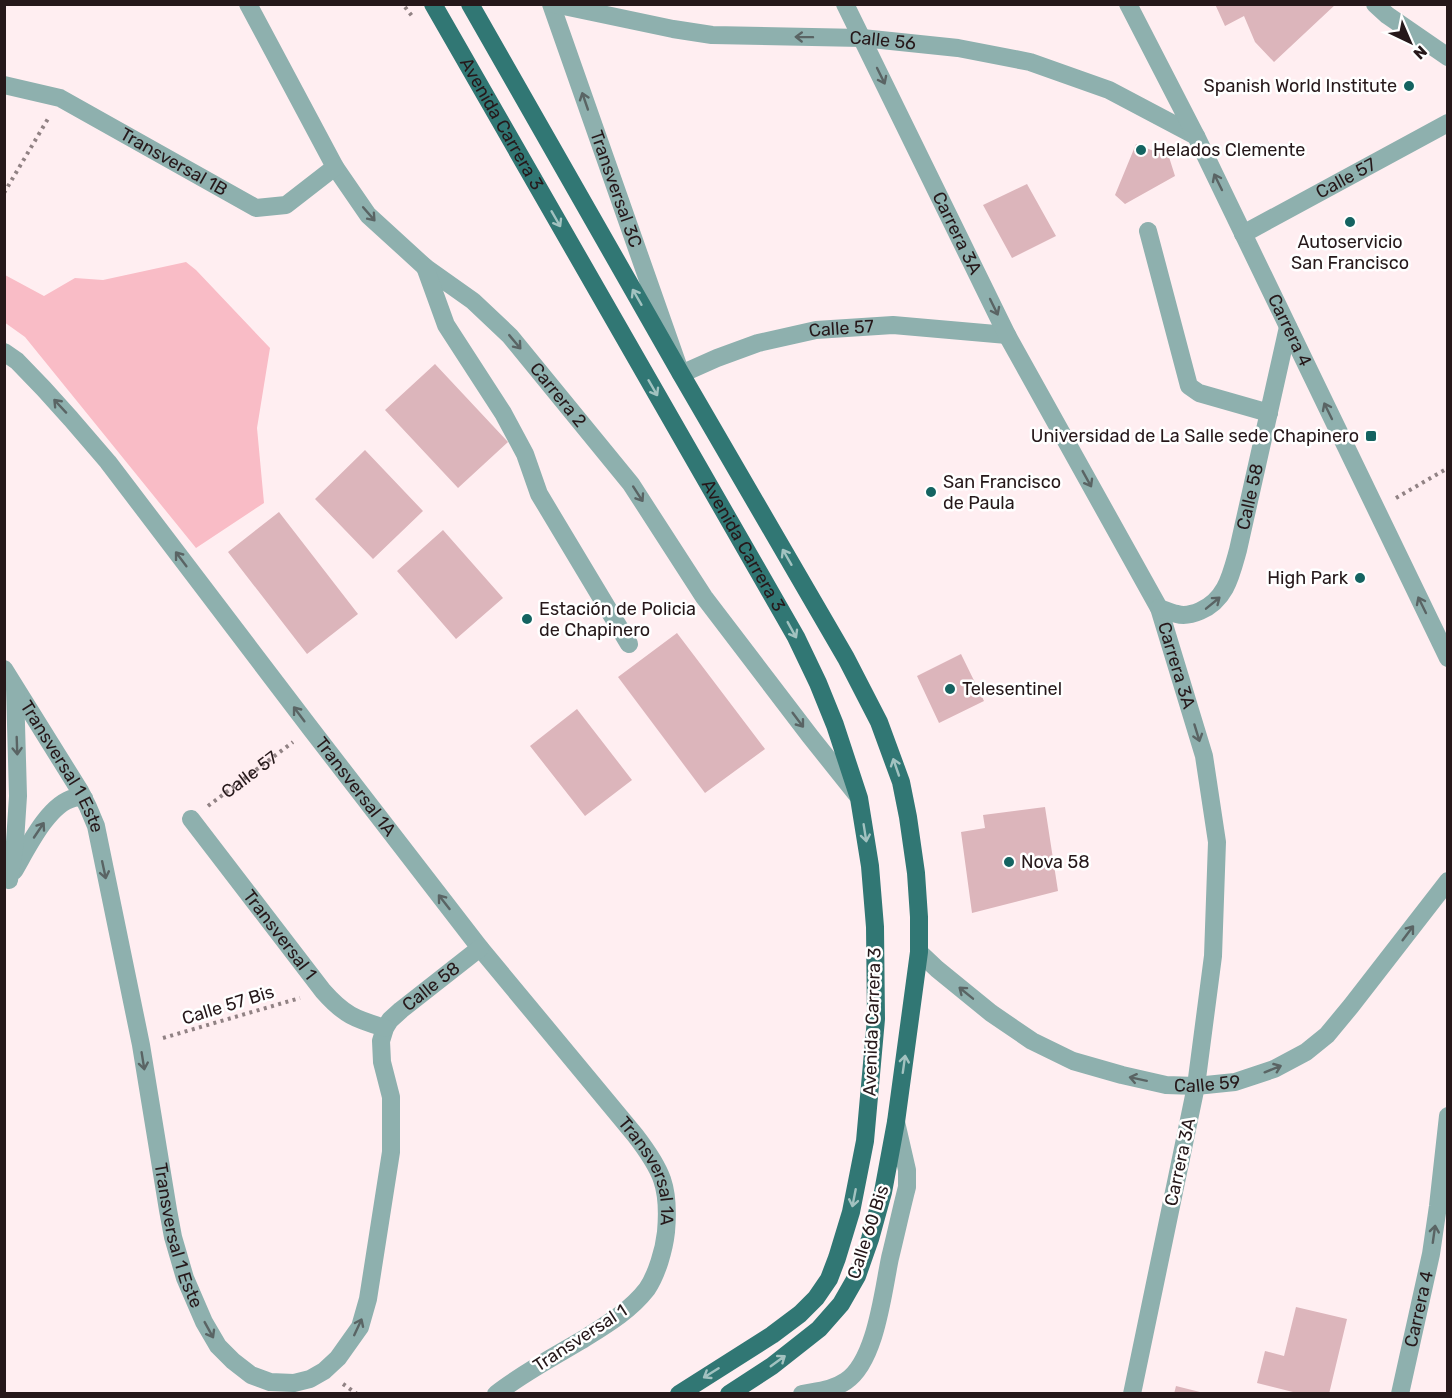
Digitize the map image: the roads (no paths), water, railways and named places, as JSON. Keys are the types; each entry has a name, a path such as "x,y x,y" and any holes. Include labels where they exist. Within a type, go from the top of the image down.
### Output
{"main road":[{"name":"Avenida Carrera 3","path":"433,4 796,637 835,725 859,798 870,866 875,927 876,1019 865,1141"},
{"name":"Avenida Carrera 3","path":"470,4 846,658 879,722 901,782 917,884 919,917 919,952 896,1122"},
{"name":"Calle 60 Bis","path":"729,1394 793,1350 819,1329 842,1304 857,1276 870,1239 883,1192 896,1122"},
{"name":"Calle 60 Bis","path":"679,1394 772,1335 800,1314 816,1298 829,1279 837,1258 851,1212 865,1141"}],"street":[{"name":"Carrera 2","path":"248,4 335,167 369,215 425,267 473,301 510,336 631,484 704,597 859,798"},
{"name":"Transversal 3C","path":"552,4 681,374"},
{"name":"Calle 56","path":"552,4 712,35 862,38 958,48 1029,62 1109,90 1196,136"},
{"name":"Carrera 3A","path":"845,4 1007,335 1159,608 1204,756 1217,842 1213,956 1196,1086 1132,1394"},
{"name":"Carrera 4","path":"1128,4 1196,136 1448,658"},
{"path":"1375,4 1387,15 1448,57"},
{"name":"Transversal 1B","path":"4,85 60,98 256,208 286,205 335,167"},
{"name":"Calle 57","path":"1243,234 1448,123"},
{"path":"1148,231 1189,386 1199,393 1269,413"},
{"path":"425,267 446,325 503,413 525,454 539,494 629,644"},
{"name":"Calle 57","path":"681,374 758,343 816,330 893,325 1007,335"},
{"name":"Calle 58","path":"1159,608 1178,615 1193,614 1209,607 1222,595 1238,550 1288,327"},
{"name":"Transversal 1A","path":"4,352 44,389 108,462 480,948 654,1159 663,1181 668,1211 665,1239"},
{"name":"Transversal 1 Este","path":"4,669 84,798 96,826 141,1045 173,1237 185,1278 204,1322 218,1346 250,1375 270,1382 294,1383 310,1379 324,1371 338,1358 360,1327 368,1299 391,1152 391,1097 381,1050 385,1028"},
{"path":"7,884 15,842 17,805 15,687"},
{"path":"7,884 43,824 55,810 74,798 84,798"},
{"name":"Transversal 1","path":"191,819 336,1005 364,1022 385,1028"},
{"name":"Calle 59","path":"919,952 991,1013 1032,1041 1073,1061 1166,1085 1196,1086 1235,1082 1274,1069 1306,1052 1327,1035 1448,882"},
{"name":"Calle 58","path":"385,1028 401,1010 480,948"},
{"name":"Carrera 4","path":"1400,1394 1431,1254 1448,1116"},
{"path":"802,1394 847,1387 863,1360 874,1334 907,1186 907,1170 896,1122"},
{"name":"Transversal 1","path":"496,1394 516,1379 609,1323 633,1305 648,1287 662,1256 665,1239"}],"place":[{"name":"Spanish World Institute","path":"1409,86"},
{"name":"Helados Clemente","path":"1141,150"},
{"name":"Autoservicio San Francisco","path":"1350,222"},
{"name":"Universidad de La Salle sede Chapinero","path":"1371,436"},
{"name":"San Francisco de Paula","path":"931,492"},
{"name":"High Park","path":"1360,578"},
{"name":"Estación de Policia de Chapinero","path":"527,619"},
{"name":"Telesentinel","path":"950,689"},
{"name":"Nova 58","path":"1009,862"}]}
